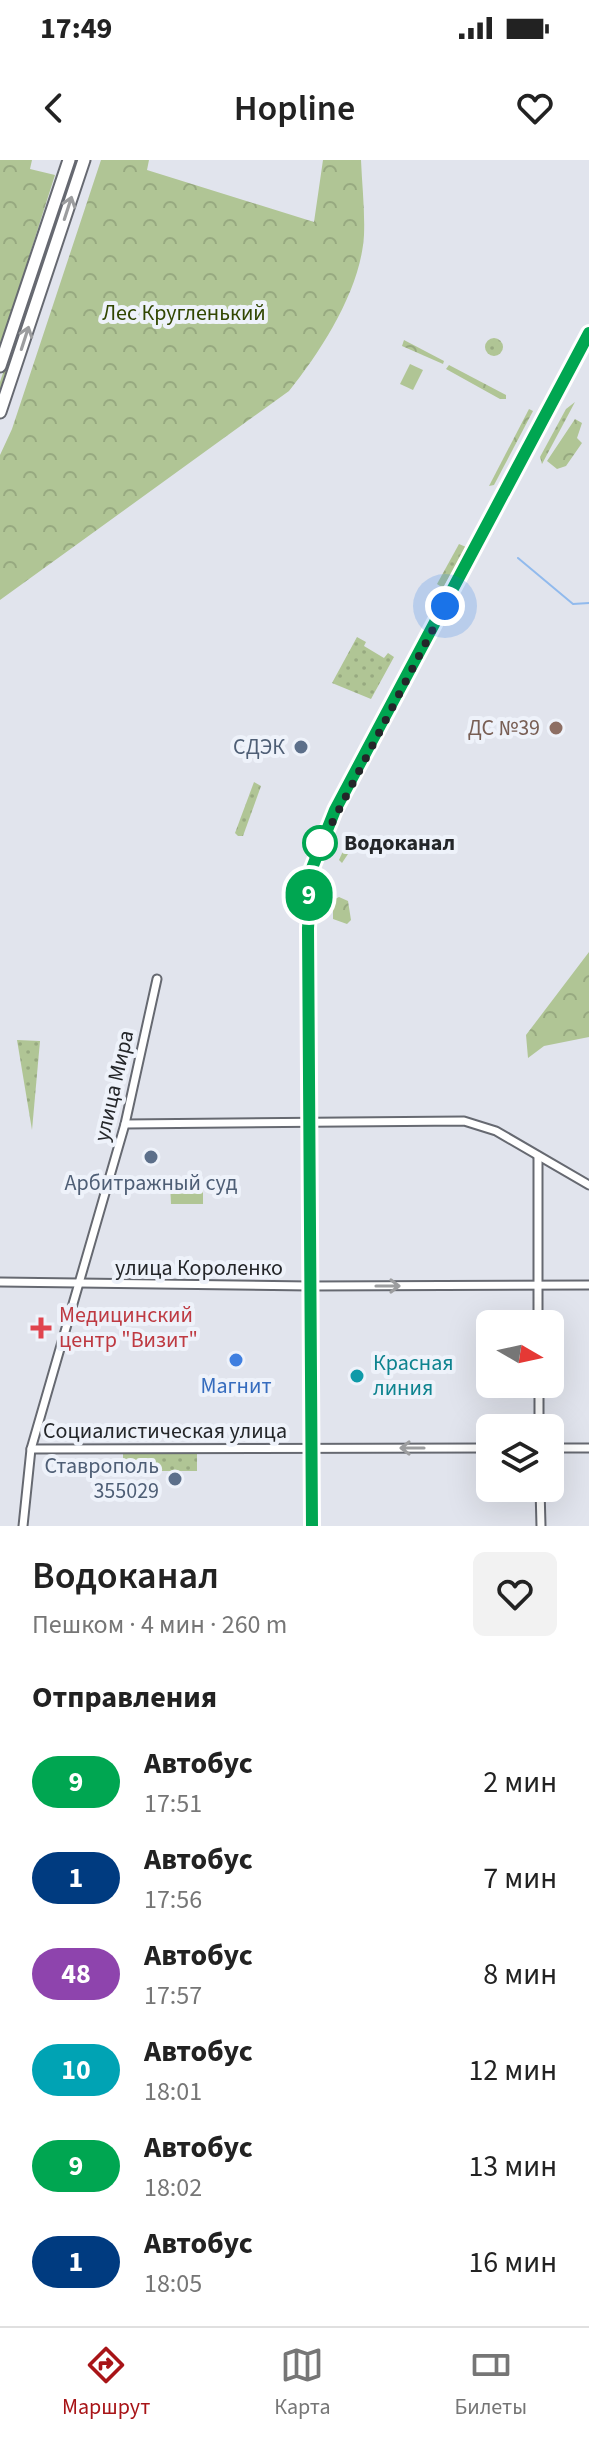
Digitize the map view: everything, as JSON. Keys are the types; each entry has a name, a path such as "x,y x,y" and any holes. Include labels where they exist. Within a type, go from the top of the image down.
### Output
{"main road":[{"path":"0,366 69,160"},
{"path":"1,407 84,160"},
{"path":"312,1526 309,906 317,852 342,797 579,357 589,333"},
{"path":"579,357 589,343"}],"street":[{"name":"улица Мира","path":"23,1526 31,1449 125,1124 157,979"},
{"path":"125,1124 464,1121 496,1131 589,1185"},
{"path":"538,1156 538,1310"},
{"name":"улица Короленко","path":"0,1282 310,1286 589,1285"},
{"name":"Социалистическая улица","path":"31,1449 476,1448"},
{"path":"564,1448 589,1448"},
{"path":"540,1502 541,1526"}],"green space":[{"path":"0,160 32,160 30,169 55,175 0,348"},
{"path":"73,160 78,160 0,397 0,382"},
{"name":"Лес Кругленький","path":"101,160 149,160 147,170 314,222 323,160 361,160 364,235 361,256 338,318 289,391 0,600 0,455 12,429"},
{"path":"494,338 503,347 494,356 485,347"},
{"path":"404,340 444,361 443,364 402,346"},
{"path":"410,364 423,370 413,390 400,384"},
{"path":"449,365 506,395 506,399 500,399 446,369"},
{"path":"575,402 542,464 540,457 566,409"},
{"path":"529,409 533,411 494,485 489,486"},
{"path":"575,419 582,423 577,438 582,443 566,466 557,469 547,461"},
{"path":"459,544 466,547 443,588 437,584"},
{"path":"357,637 366,642 364,646 384,658 388,653 394,657 371,699 332,683"},
{"path":"254,782 261,786 243,836 238,836 235,833"},
{"path":"351,833 360,836 342,863 339,860"},
{"path":"339,897 348,901 351,920 347,924 333,919 333,900"},
{"path":"589,952 589,1037 544,1046 528,1058 526,1035"},
{"path":"17,1040 40,1041 32,1130"},
{"path":"203,1181 203,1204 171,1204 170,1182"},
{"path":"123,1454 197,1454 197,1471 123,1471"}],"waterway":[{"path":"518,558 573,604 589,603"}],"bus line":[{"name":"9","path":"312,1526 308,928 312,868 335,810 579,357 589,333"}],"place":[{"name":"ДС №39","path":"556,728"},
{"name":"СДЭК","path":"301,747"},
{"name":"Водоканал","path":"320,843"},
{"name":"Арбитражный суд","path":"151,1157"},
{"name":"Медицинский центр \"Визит\"","path":"41,1328"},
{"name":"Магнит","path":"236,1360"},
{"name":"Красная линия","path":"357,1376"},
{"name":"Ставрополь 355029","path":"175,1479"}],"route":[{"path":"320,843 317,852 335,810 445,606"}]}
